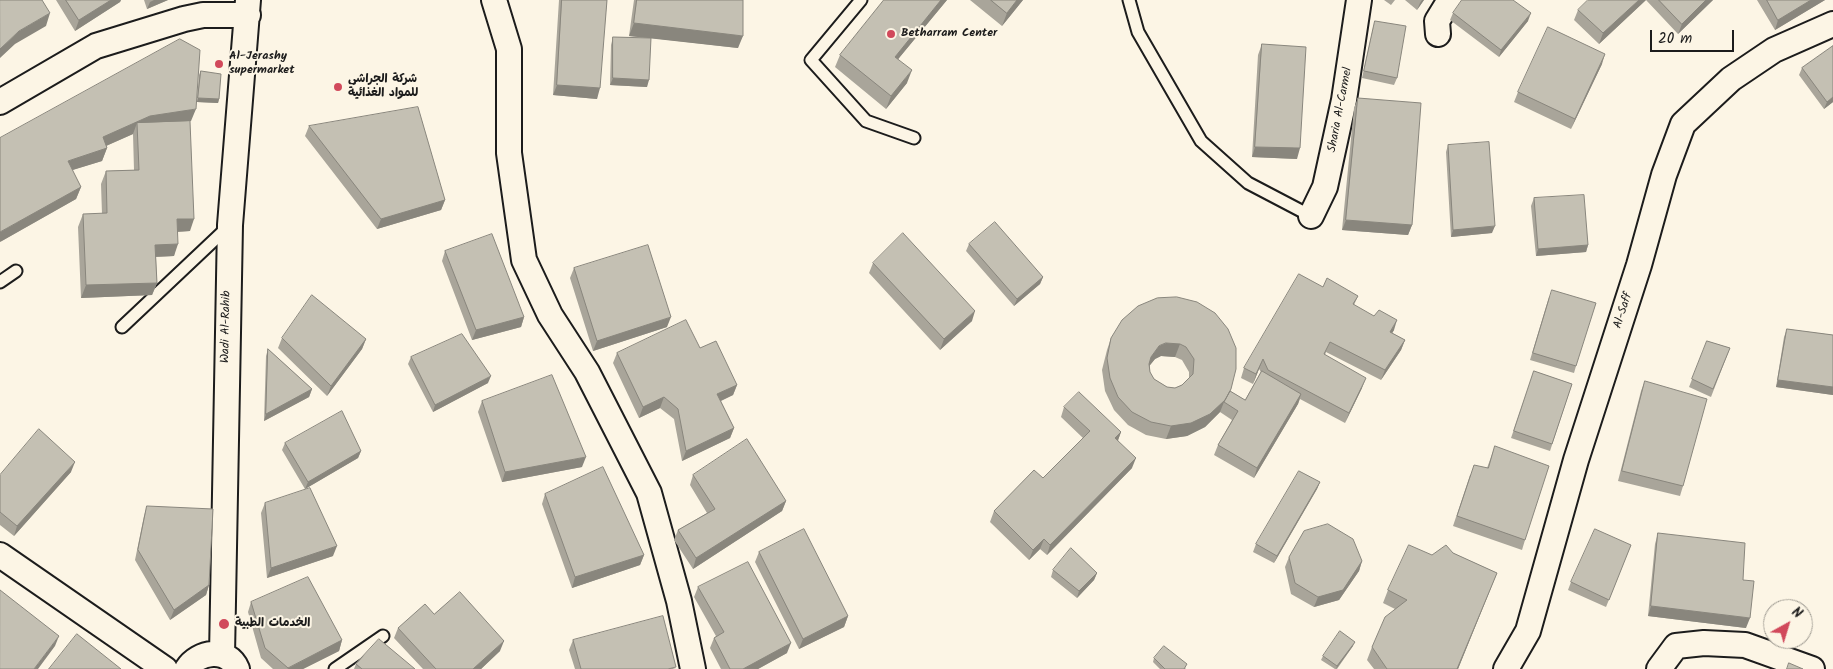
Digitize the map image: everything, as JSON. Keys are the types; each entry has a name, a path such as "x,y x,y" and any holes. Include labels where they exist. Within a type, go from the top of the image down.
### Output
{"street":[{"path":"494,0 509,49 510,153 524,260 550,315 587,372 649,493 679,601 693,669"},
{"name":"Sharia Al-Carmel","path":"1311,216 1325,187 1344,100 1359,0"},
{"path":"1438,34 1438,21 1450,0"},
{"path":"0,102 96,46 184,19 248,8"},
{"name":"Wadi Al-Rahib","path":"186,669 194,660 203,655 212,654 230,662 230,225 248,8"},
{"name":"Al-Saff","path":"1506,669 1528,631 1576,460 1639,265 1664,175 1683,124 1731,79 1774,50 1833,24"},
{"path":"0,555 165,669"},
{"path":"1659,669 1676,646 1704,643 1745,645 1812,669"}],"lane":[{"path":"861,0 811,60 866,121 914,138"},
{"path":"1129,0 1138,32 1200,141 1248,183 1311,216"},
{"path":"122,327 230,225"},
{"path":"0,282 16,271"},
{"path":"334,669 383,636"}],"building":[{"path":"0,0 42,0 50,13 19,31 0,49"},
{"path":"66,0 111,0 79,20"},
{"path":"562,0 607,0 600,88 557,85"},
{"path":"637,0 743,0 743,36 634,23"},
{"name":"Betharram Center","path":"884,0 941,0 895,57 912,70 891,96 840,55"},
{"path":"991,0 1017,0 1007,13"},
{"path":"1462,0 1513,0 1531,13 1501,50 1453,13"},
{"path":"1588,0 1639,0 1603,33 1578,10"},
{"path":"1659,0 1706,0 1682,24"},
{"path":"1767,0 1811,0 1778,20"},
{"path":"1375,21 1406,26 1397,78 1364,71"},
{"path":"1548,27 1605,54 1575,119 1518,92"},
{"path":"613,37 651,38 649,80 613,78"},
{"path":"180,39 200,50 196,109 150,116 103,137 107,148 68,161 81,187 0,232 0,138"},
{"path":"1262,44 1306,47 1300,148 1255,147"},
{"path":"1833,46 1833,97 1827,102 1802,68"},
{"path":"201,71 221,74 219,99 198,98"},
{"path":"1358,98 1421,103 1412,225 1346,220"},
{"path":"418,107 445,200 381,219 309,126"},
{"path":"190,121 194,219 177,219 178,244 155,245 157,283 86,285 83,214 107,213 106,171 139,170 137,123"},
{"path":"1489,142 1495,226 1453,230 1448,145"},
{"path":"1584,195 1588,245 1538,249 1534,198"},
{"path":"995,222 1043,277 1017,299 969,244"},
{"path":"903,233 975,311 944,339 873,263"},
{"path":"492,234 524,317 476,330 445,251"},
{"path":"648,245 671,317 597,341 574,268"},
{"path":"1299,274 1323,287 1327,278 1358,296 1353,304 1374,316 1379,310 1397,320 1390,332 1405,340 1385,370 1330,342 1324,354 1366,378 1349,413 1268,370 1263,359 1256,374 1244,368"},
{"path":"1552,290 1596,303 1576,366 1533,353"},
{"path":"312,295 366,339 331,386 282,338"},
{"path":"1177,297 1197,302 1215,313 1228,329 1236,348 1236,369 1231,389 1225,400 1210,414 1191,423 1171,426 1151,422 1132,412 1118,397 1110,378 1107,358 1111,338 1122,320 1138,306 1157,298","holes":["1166,343 1180,344 1186,347 1194,359 1193,374 1182,385 1175,388 1167,387 1154,379 1150,372 1149,364 1151,357 1159,346"]},
{"path":"686,320 700,348 716,341 737,385 717,394 734,428 686,451 678,409 664,397 643,407 617,353"},
{"path":"1787,329 1833,335 1833,387 1778,380"},
{"path":"462,334 491,376 435,405 411,357"},
{"path":"1707,341 1730,348 1713,389 1692,379"},
{"path":"268,349 312,389 266,414"},
{"path":"1262,371 1301,394 1257,468 1218,445 1238,411 1224,402 1230,391 1245,400"},
{"path":"1534,371 1572,384 1552,444 1514,431"},
{"path":"552,375 586,457 505,472 482,401"},
{"path":"1645,381 1707,399 1683,486 1622,471"},
{"path":"1079,392 1121,432 1115,438 1136,458 1050,545 1044,539 1033,550 994,511 1034,470 1043,478 1090,431 1064,407"},
{"path":"342,411 361,451 308,482 285,443"},
{"path":"39,429 75,462 17,526 0,512 0,475"},
{"path":"747,439 786,501 696,558 678,530 715,509 693,475"},
{"path":"1495,446 1549,466 1525,540 1457,516 1474,465 1488,468"},
{"path":"603,467 644,555 575,577 545,494"},
{"path":"1299,471 1320,482 1277,556 1256,544"},
{"path":"310,488 337,546 271,568 265,503"},
{"path":"147,506 213,509 209,585 174,610 138,550"},
{"path":"1328,524 1353,539 1362,561 1343,590 1318,597 1295,583 1289,557 1304,531"},
{"path":"804,529 848,616 803,639 759,552"},
{"path":"1595,529 1631,545 1609,600 1571,582"},
{"path":"1658,533 1745,543 1743,580 1754,581 1750,618 1651,606"},
{"path":"1409,545 1432,555 1446,545 1453,553 1497,573 1457,669 1387,669 1372,647 1385,617 1407,600 1388,590"},
{"path":"1071,548 1097,573 1079,591 1053,570"},
{"path":"748,562 791,643 743,669 730,669 714,638 724,632 698,587"},
{"path":"308,577 342,640 288,668 265,648 251,602"},
{"path":"0,590 59,636 34,669 0,669"},
{"path":"460,592 504,641 473,669 436,669 398,628 425,604 434,614"},
{"path":"663,616 676,667 668,669 581,669 573,640"},
{"path":"1340,631 1355,642 1337,666 1323,656"},
{"path":"77,634 121,669 49,669"},
{"path":"379,639 415,669 362,669 356,664"},
{"path":"1164,646 1187,664 1184,669 1165,669 1154,658"},
{"path":"1789,663 1803,669 1787,669"}],"place":[{"name":"Betharram Center","path":"891,34"},
{"name":"Al-Jerashy supermarket","path":"219,64"},
{"name":"شركة الجراشي للمواد الغذائية","path":"338,87"},
{"name":"الخدمات الطبية","path":"224,624"}]}
